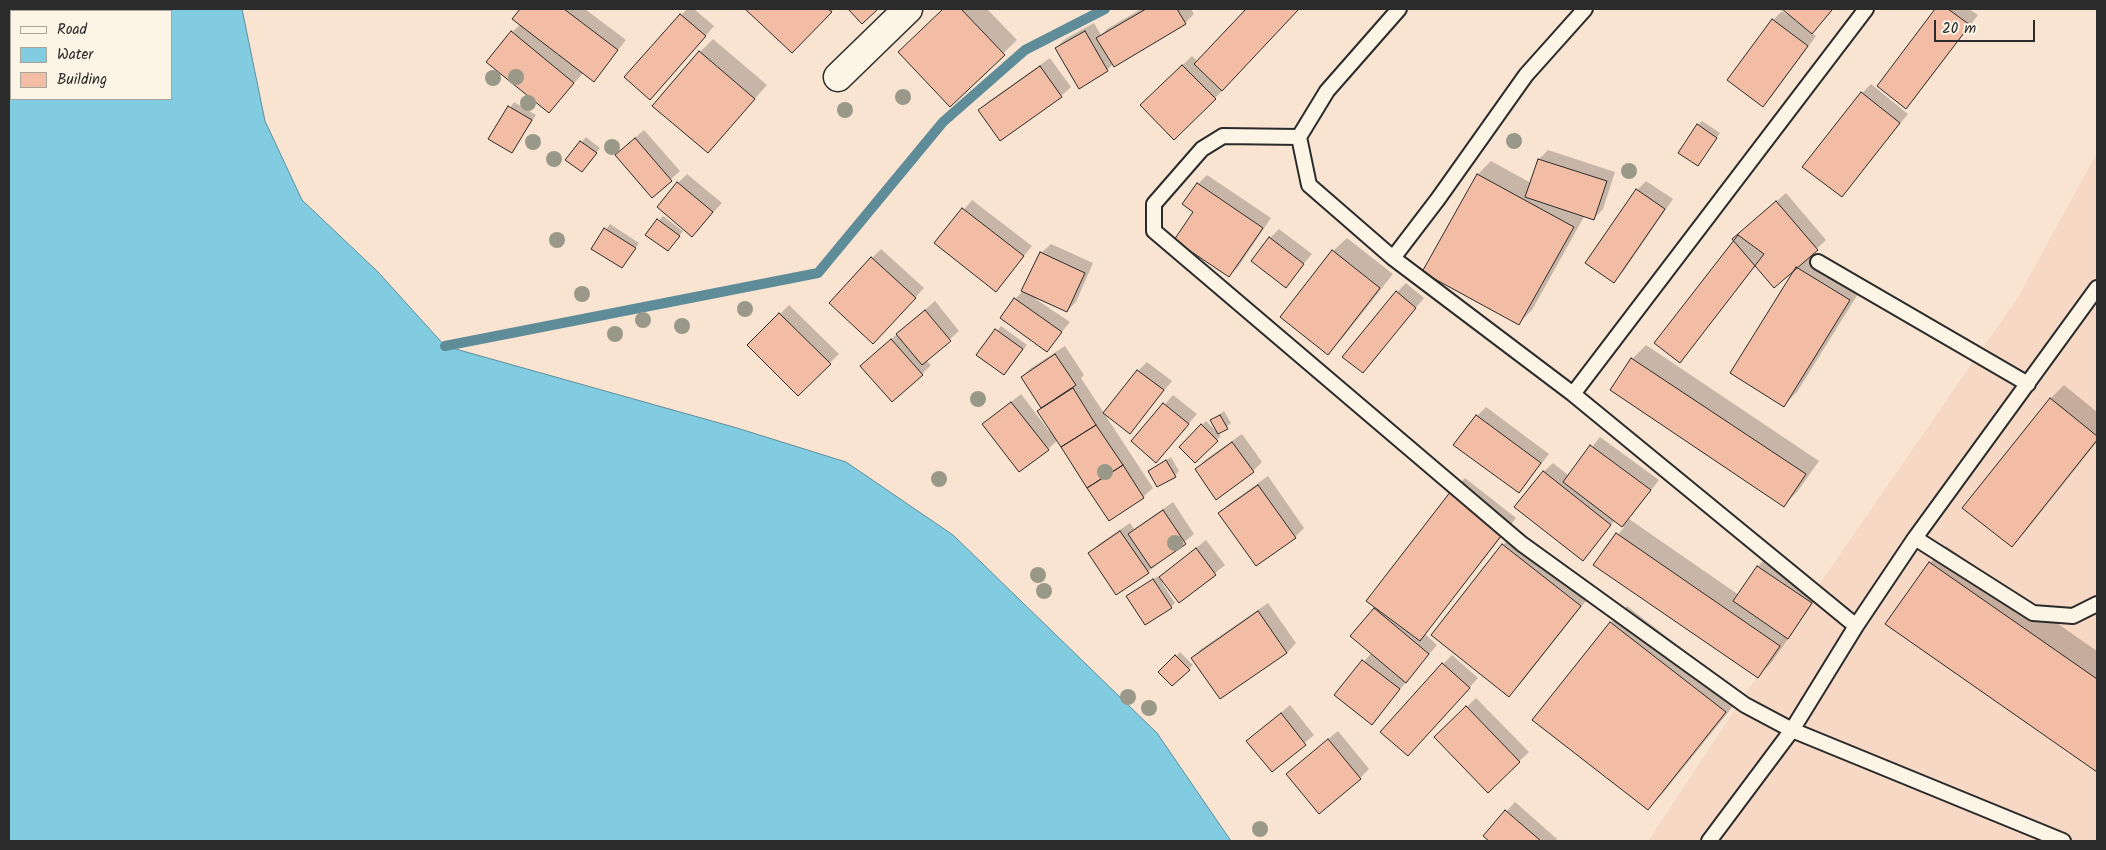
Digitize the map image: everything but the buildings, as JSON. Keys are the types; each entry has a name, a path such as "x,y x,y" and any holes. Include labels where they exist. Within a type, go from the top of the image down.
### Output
{"street":[{"path":"838,76 908,9"}],"lane":[{"path":"1399,9 1327,91 1299,137 1309,185 1394,258 1573,394 1856,626"},
{"path":"1394,258 1526,74 1585,9"},
{"path":"1573,394 1866,9"},
{"path":"1299,137 1223,136 1202,149 1154,204 1154,231 1522,544 1745,705 1792,730 2063,841"},
{"path":"1818,262 2028,384"},
{"path":"1710,841 1792,730 1856,626 1915,538 2097,288"},
{"path":"1915,538 2033,613 2074,616 2097,604"}],"shaded area":[{"path":"2097,153 2097,841 1648,841 1791,625 2018,297"}],"water":[{"path":"9,9 242,9 265,121 302,200 378,272 445,346 737,428 846,462 953,535 1157,733 1231,841 9,841"}],"waterway":[{"path":"445,346 818,273 943,122 1025,50 1105,9"}]}
